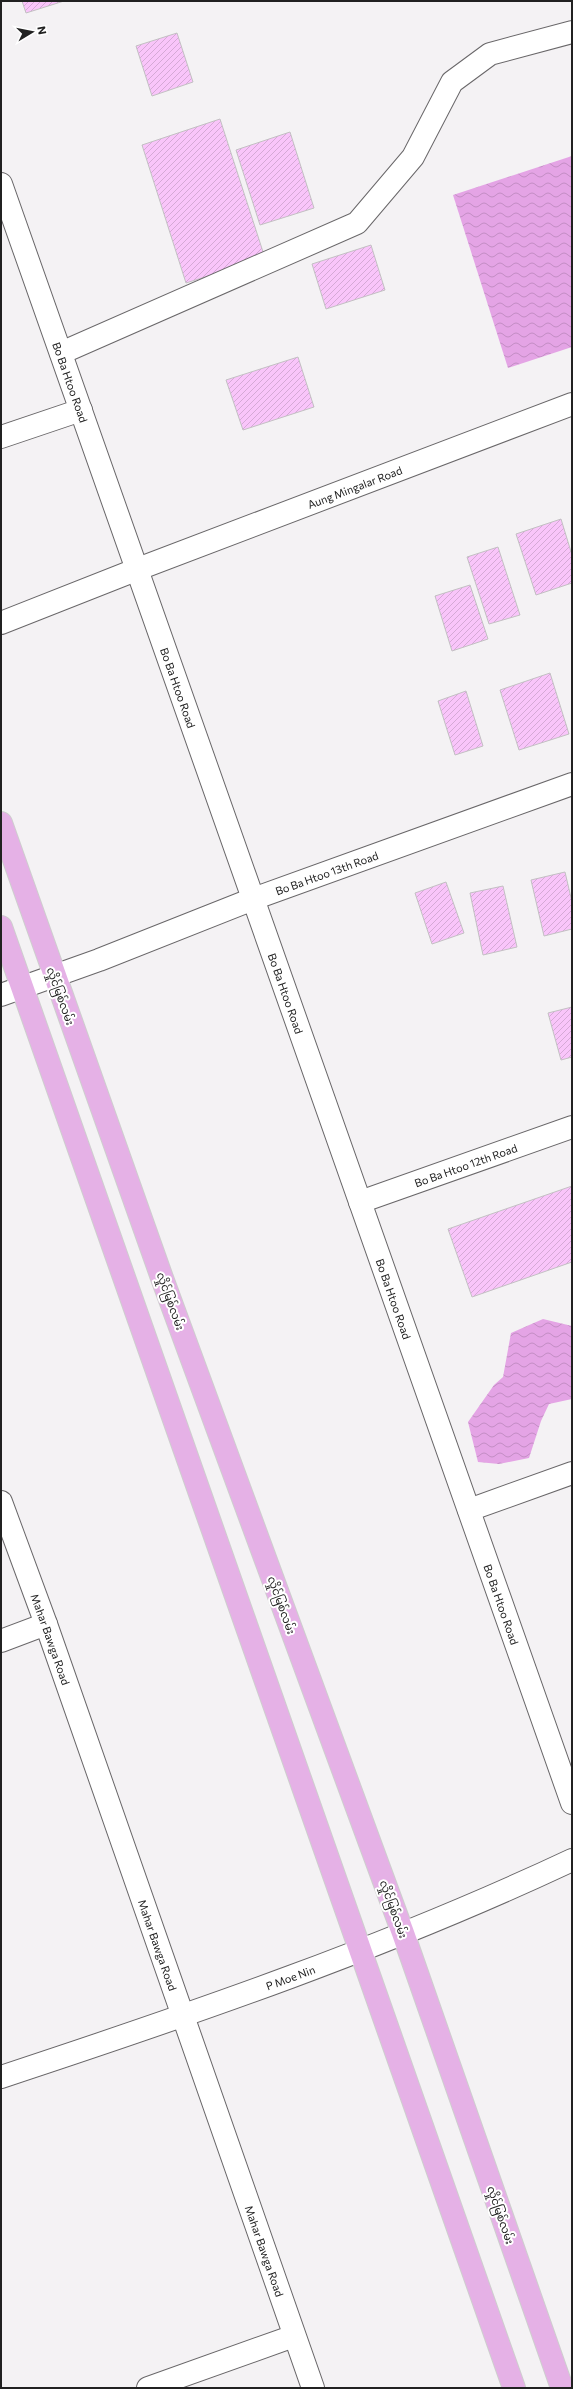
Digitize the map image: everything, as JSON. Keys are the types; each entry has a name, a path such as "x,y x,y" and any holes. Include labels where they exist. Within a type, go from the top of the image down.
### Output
{"main road":[{"name":"လှိုင်မြစ်လမ်း","path":"1,823 54,976 402,1933 562,2388"},
{"path":"1,927 514,2388"}],"street":[{"path":"61,353 357,223 413,157 452,82 490,54 572,32"},
{"name":"Bo Ba Htoo Road","path":"1,184 138,568 572,1803"},
{"name":"Aung Mingalar Road","path":"1,623 138,568 572,404"},
{"path":"1,437 81,410"},
{"name":"Bo Ba Htoo 13th Road","path":"1,995 82,966 254,899 572,784"},
{"name":"Bo Ba Htoo 12th Road","path":"360,1202 572,1127"},
{"path":"469,1510 572,1473"},
{"name":"Mahar Bawga Road","path":"1,1502 46,1624 313,2388"},
{"path":"1,1641 46,1624"},
{"name":"P Moe Nin","path":"1,2077 183,2017 360,1952 402,1933 508,1890 572,1860"},
{"path":"148,2388 294,2336"}],"water":[{"path":"572,156 572,347 508,368 453,195"},
{"path":"543,1319 572,1326 572,1399 549,1404 541,1421 529,1458 499,1464 478,1462 468,1422 494,1385 503,1377 511,1333"}],"building":[{"path":"22,1 64,1 26,13"},
{"path":"177,33 193,82 152,96 136,46"},
{"path":"220,119 265,258 186,283 142,145"},
{"path":"290,132 314,208 260,225 236,150"},
{"path":"371,245 385,290 326,309 312,264"},
{"path":"298,357 314,407 243,430 226,380"},
{"path":"561,519 572,555 572,583 536,595 516,534"},
{"path":"498,547 520,615 489,624 467,557"},
{"path":"470,585 488,639 452,651 435,596"},
{"path":"550,673 569,734 519,750 500,690"},
{"path":"466,691 483,746 455,755 438,701"},
{"path":"565,872 572,902 572,929 544,936 531,880"},
{"path":"446,882 464,933 432,944 415,893"},
{"path":"503,886 517,947 483,955 470,893"},
{"path":"572,1007 572,1057 561,1060 548,1013"},
{"path":"572,1186 572,1262 472,1297 448,1229"}]}
